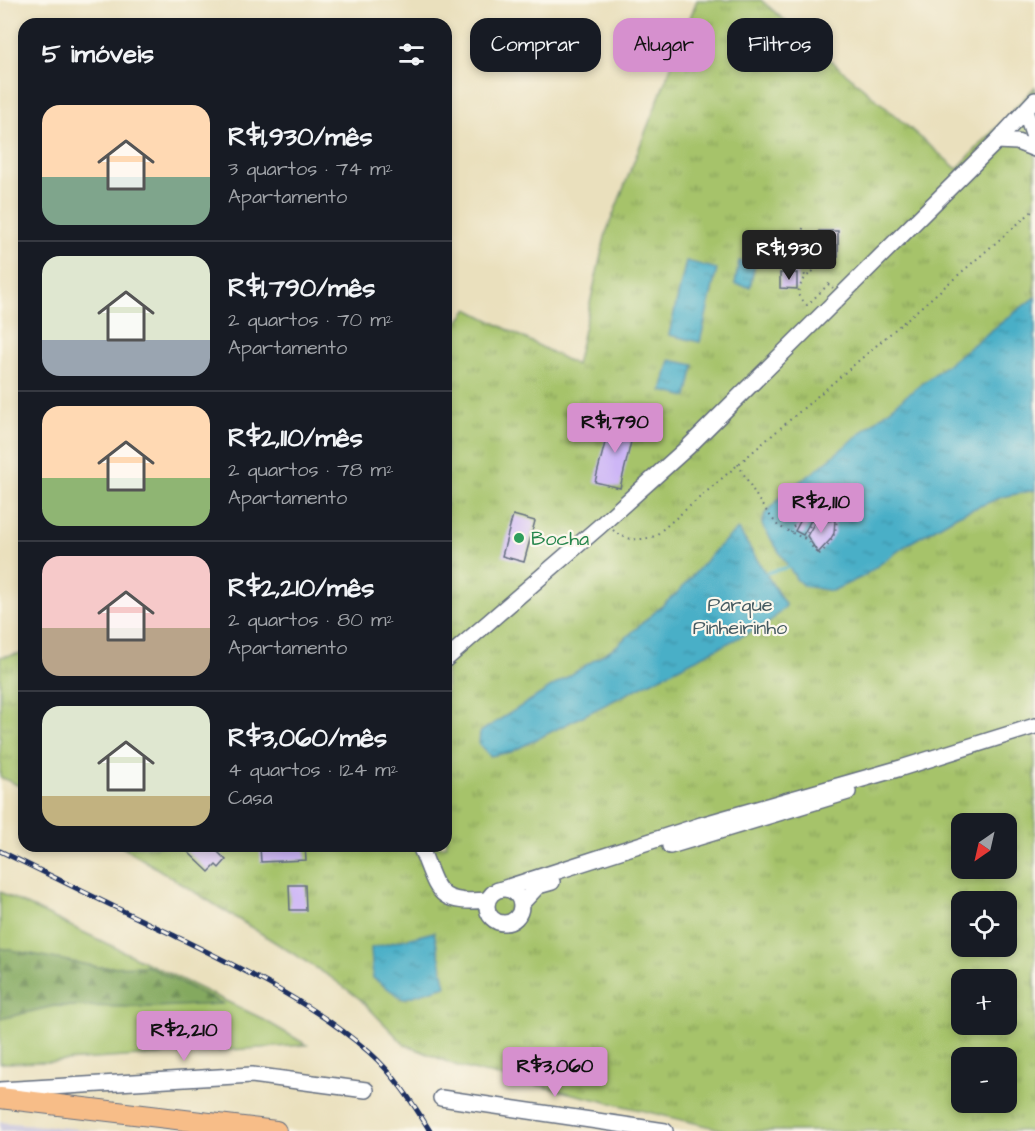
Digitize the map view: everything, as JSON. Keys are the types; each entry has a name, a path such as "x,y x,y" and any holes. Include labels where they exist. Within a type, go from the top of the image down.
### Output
{"main road":[{"path":"0,1098 276,1131"}],"street":[{"path":"1030,105 1035,140"},
{"path":"452,654 688,447 997,141 1030,105"},
{"path":"997,141 1017,142 1035,149"},
{"path":"502,889 510,890 518,896 521,904 520,913 515,920 507,923 498,922 491,917 487,909 488,900 502,889 701,825 912,765 1035,726"},
{"path":"521,904 538,886 1035,736"},
{"path":"423,852 441,893 448,898 462,902 488,900"},
{"path":"0,1090 252,1075 366,1090"},
{"path":"441,1098 665,1131"}],"path":[{"path":"605,521 615,532 629,540 655,536 1035,209"},
{"path":"803,228 798,260 806,278"},
{"path":"829,262 809,273 801,284 798,295 807,305 829,284 842,296"},
{"path":"738,464 761,504 778,526 807,540 819,555 833,539 837,529 837,518 813,519 800,512 791,532"},
{"path":"804,539 813,519"}],"shaded area":[{"path":"0,1122 100,1131 0,1131"}],"green space":[{"name":"Parque Pinheirinho","path":"697,0 761,0 782,18 727,18 727,72 833,72 833,62 957,169 1035,87 1035,1131 728,1131 460,1067 404,1044 360,999 329,976 131,852 452,852 452,329 468,309 576,365 606,233 669,72 715,72 715,18 690,18"},
{"path":"18,654 18,785 0,777 0,657"},
{"path":"0,892 259,1017 307,1045 48,1062 0,1063"},
{"path":"0,948 99,967 148,966 223,1004 154,1007 54,1006 0,1019"}],"water":[{"path":"686,261 717,269 700,342 669,335"},
{"path":"739,261 755,264 750,287 735,284"},
{"path":"1035,297 1035,490 1002,497 958,515 908,544 862,577 832,591 804,586 797,580 762,525 765,514 788,489 810,475 906,396"},
{"path":"670,360 694,365 687,397 662,391"},
{"path":"738,529 786,606 770,622 511,752 490,756 479,744 480,732 615,647 679,591 719,546"},
{"path":"434,932 446,986 403,999 373,978 371,948"}],"building":[{"path":"819,231 838,231 838,257 819,257 819,252 813,244"},
{"path":"780,273 797,273 797,289 780,288"},
{"path":"611,419 635,425 620,488 595,482"},
{"name":"Bocha","path":"513,515 535,521 524,562 502,556"},
{"path":"803,516 811,520 803,535 795,531"},
{"path":"835,520 834,533 818,553 807,536 815,522"},
{"path":"188,852 218,852 226,860 219,868 216,865 209,872"},
{"path":"260,852 305,852 306,860 261,862"},
{"path":"289,885 305,885 306,910 290,910"}],"waterway":[{"path":"766,573 793,566"}],"railway":[{"path":"0,851 221,959 273,986 323,1017 369,1052 387,1070 430,1131"}],"place":[{"name":"Bocha","path":"519,538"}]}
